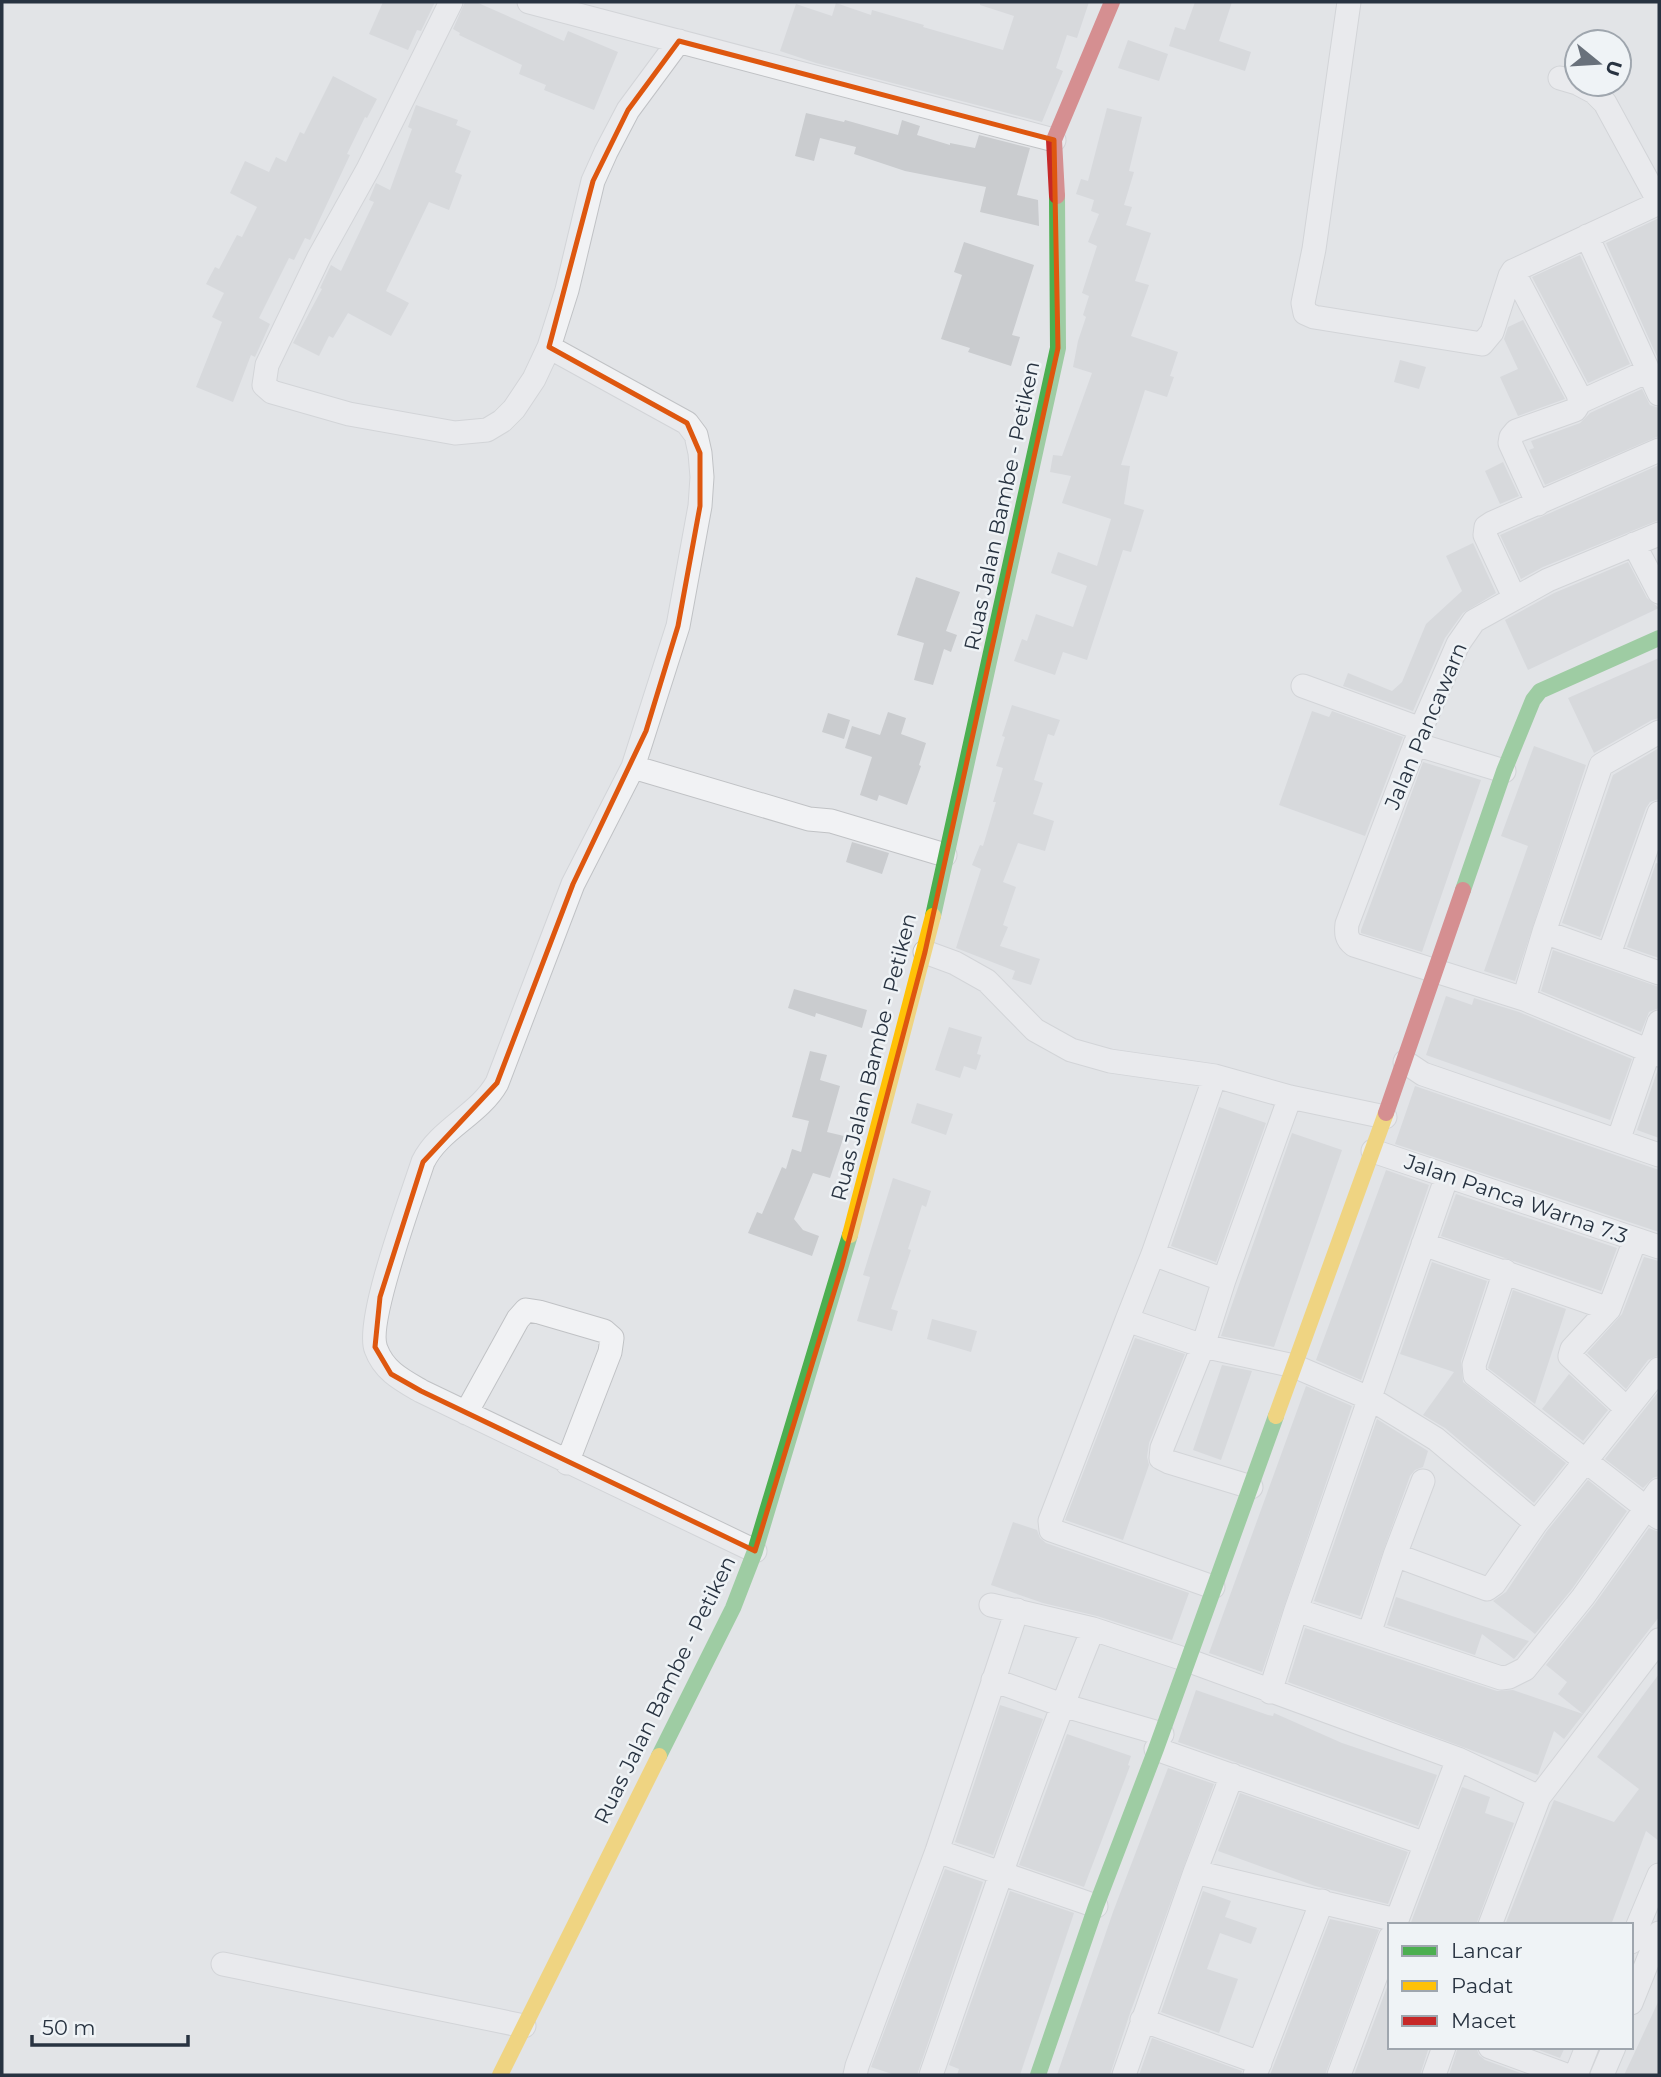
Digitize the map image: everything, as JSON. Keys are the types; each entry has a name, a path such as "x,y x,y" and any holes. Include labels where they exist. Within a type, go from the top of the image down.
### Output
{"main road":[{"name":"Ruas Jalan Bambe - Petiken","path":"500,2075 733,1608 755,1551 842,1266 925,952 1058,348 1058,225 1054,139 1112,2"},
{"path":"1038,2075 1096,1906 1159,1742 1405,1062 1434,970 1504,771 1533,700 1540,691 1659,638"}],"street":[{"path":"452,2 368,169 319,257 267,365 264,385 272,392 349,414 455,433 487,430 502,421 514,409 534,379 549,347 567,290 593,181 628,110 679,41"},
{"path":"530,2 1054,139"},
{"path":"1349,2 1314,248 1303,303 1305,313 1314,317 1482,344 1492,332 1513,271 1659,203 1600,98"},
{"path":"1587,236 1659,394"},
{"path":"1513,271 1580,402"},
{"path":"549,347 687,423 696,435 700,453 700,506 678,626 633,767 573,884 497,1083 490,1094 435,1143 423,1162 380,1297 374,1328 375,1348 391,1374 567,1463 755,1551"},
{"path":"1538,504 1510,443 1511,437 1516,431 1575,410 1580,402 1648,371"},
{"path":"1514,597 1485,535 1486,527 1659,450"},
{"name":"Jalan Pancawarn","path":"1434,970 1354,945 1349,942 1346,932 1418,736 1458,644 1474,621 1514,597 1659,534"},
{"path":"1634,544 1659,593"},
{"path":"1303,686 1504,771"},
{"path":"1524,999 1601,765 1659,732"},
{"path":"633,767 809,819 831,821 945,855"},
{"path":"1609,954 1659,813"},
{"path":"1544,932 1659,973"},
{"path":"925,952 955,963 987,981 1035,1030 1071,1050 1110,1061 1215,1076 1290,1097 1385,1117"},
{"path":"1434,970 1524,999 1654,1053"},
{"path":"1618,1140 1654,1053 1659,1022"},
{"path":"1405,1062 1423,1074 1659,1155"},
{"path":"1213,1587 1051,1530 1050,1521 1153,1254 1215,1076"},
{"path":"1251,1487 1169,1462 1161,1458 1162,1448 1203,1346 1290,1097"},
{"name":"Jalan Panca Warna 7.3","path":"1373,1151 1659,1247"},
{"path":"1270,1692 1447,1176"},
{"path":"1627,1409 1570,1356 1572,1349 1609,1309 1635,1240"},
{"path":"1423,1244 1609,1309"},
{"path":"1153,1254 1224,1280"},
{"path":"1296,1610 1501,1678 1517,1674 1525,1669 1655,1505 1586,1461 1475,1375 1474,1365 1505,1271"},
{"path":"466,1413 518,1319 526,1310 604,1331 612,1338 612,1345 567,1463"},
{"path":"1127,1320 1203,1346 1294,1366 1371,1399 1436,1439 1536,1523"},
{"path":"1395,1555 1487,1589 1494,1584 1536,1523 1659,1369"},
{"path":"1369,1634 1423,1481"},
{"path":"991,1605 1093,1629 1187,1660 1458,1759 1539,1797"},
{"path":"856,2075 857,2066 937,1851 1017,1610"},
{"path":"932,2075 1001,1872 1093,1629"},
{"path":"1491,1923 1539,1797 1659,1640"},
{"path":"993,1680 1159,1742 1231,1775 1426,1844"},
{"path":"1396,1923 1458,1759"},
{"path":"1124,2075 1231,1775"},
{"path":"937,1851 1096,1906"},
{"path":"1195,1872 1322,1901 1388,1926"},
{"path":"1633,1937 1659,1875"},
{"path":"1142,2020 1257,2069 1322,1901"},
{"path":"1633,1998 1659,1933"},
{"path":"1339,2075 1388,1944"},
{"path":"223,1964 524,2026"},
{"path":"1434,2075 1443,2049"},
{"path":"1495,2049 1566,2075"},
{"path":"1576,2075 1586,2049"},
{"path":"1602,2075 1613,2049"}],"highlighted area":[{"path":"679,41 1054,140 1058,348 925,952 842,1266 755,1551 421,1391 391,1374 375,1347 380,1297 423,1162 497,1083 573,884 646,731 678,626 700,506 700,453 687,423 549,347 593,181 628,110"}],"building":[{"path":"383,2 435,2 408,50 369,34"},
{"path":"465,2 476,2 564,41 568,31 618,52 594,110 544,90 546,85 519,74 522,65 459,35 460,33 453,29"},
{"path":"980,2 1089,2 1077,38 1067,35 1056,68 1063,71 1042,122 816,63 780,51 796,4 832,16 836,3 871,15 872,10 1003,50 1014,16 980,5"},
{"path":"1195,2 1232,2 1219,41 1251,52 1245,71 1169,46 1175,27 1185,30"},
{"path":"1128,40 1168,54 1159,81 1118,68"},
{"path":"333,76 377,99 347,154 350,155 310,240 305,238 294,260 289,258 259,318 270,324 255,357 251,355 233,402 196,387 222,322 212,317 224,293 206,284 215,267 219,269 237,235 242,237 257,207 230,193 245,161 269,172 276,157 286,162 300,132 304,134"},
{"path":"416,105 458,120 456,125 471,131 455,172 462,175 449,210 429,202 386,291 409,303 391,336 348,313 333,338 329,336 319,356 293,343 322,289 320,288 331,265 341,271 374,202 369,200 376,183 390,190 412,129 408,127"},
{"path":"1107,108 1142,117 1129,171 1134,172 1124,205 1132,207 1126,225 1151,233 1135,281 1149,285 1131,336 1178,352 1167,397 1145,390 1121,465 1130,466 1124,504 1144,510 1131,552 1123,550 1087,660 1063,652 1055,675 1014,661 1022,639 1027,641 1036,614 1073,627 1087,586 1051,573 1058,552 1097,566 1111,519 1062,503 1071,476 1050,472 1053,455 1062,456 1092,373 1073,367 1089,296 1082,293 1097,246 1088,242 1099,214 1091,211 1094,200 1076,194 1081,179 1088,181"},
{"path":"806,113 844,122 845,120 898,135 902,120 920,126 917,135 950,145 975,148 979,135 1030,148 1017,195 1038,200 1039,226 980,212 986,187 905,171 854,154 856,147 820,138 814,161 795,156"},
{"path":"1659,218 1659,361 1606,243"},
{"path":"964,242 1034,265 1012,335 1020,337 1011,366 968,352 970,348 941,339 962,275 954,272"},
{"path":"1580,255 1630,364 1588,383 1532,277"},
{"path":"1523,320 1565,399 1518,416 1500,377 1518,369 1504,339 1508,327"},
{"path":"1400,360 1426,367 1419,389 1394,382"},
{"path":"1642,389 1650,405 1659,408 1659,436 1545,485 1529,450 1534,448 1531,441 1580,423 1590,413"},
{"path":"1503,462 1519,496 1500,504 1485,471"},
{"path":"1659,465 1659,520 1543,567 1521,579 1500,535"},
{"path":"1473,543 1496,593 1463,613 1445,638 1413,711 1343,686 1348,673 1392,691 1402,682 1426,624 1462,591 1446,556"},
{"path":"1628,562 1647,598 1659,608 1528,670 1505,620 1554,593"},
{"path":"916,577 960,592 946,631 957,635 951,652 944,649 933,685 914,680 924,643 897,635"},
{"path":"1659,658 1659,718 1594,753 1568,698"},
{"path":"1012,705 1060,720 1054,736 1048,734 1034,780 1043,783 1033,814 1054,821 1045,851 1018,843 1003,882 1016,887 1003,925 1008,927 1000,946 1040,959 1031,985 1012,979 1015,971 956,948 981,869 972,865 980,845 983,846 996,802 993,802 1003,768 996,766"},
{"path":"1312,711 1329,717 1332,711 1403,737 1365,836 1279,805"},
{"path":"888,712 906,718 901,734 926,743 907,805 879,795 877,801 860,795 872,757 845,748 852,726 880,735"},
{"path":"828,713 850,720 844,739 822,732"},
{"path":"1534,746 1586,765 1515,981 1484,971 1528,846 1501,836"},
{"path":"1659,748 1659,799 1650,802 1646,808 1600,937 1562,923 1613,775"},
{"path":"1423,762 1481,780 1422,952 1361,933 1361,930"},
{"path":"852,842 889,853 882,874 846,862"},
{"path":"1656,863 1659,864 1659,958 1627,947"},
{"path":"1553,950 1659,987 1659,1008 1649,1012 1641,1032 1541,991"},
{"path":"794,989 867,1010 862,1028 816,1013 815,1017 788,1008"},
{"path":"1446,996 1472,1005 1474,998 1519,1012 1632,1059 1610,1120 1426,1055"},
{"path":"949,1027 982,1037 977,1054 981,1055 976,1070 964,1066 960,1078 935,1070"},
{"path":"810,1051 827,1055 820,1080 840,1086 827,1132 844,1136 830,1178 813,1173 794,1219 803,1230 819,1236 812,1256 748,1233 757,1212 762,1214 782,1167 786,1169 792,1149 801,1152 809,1121 792,1117"},
{"path":"1659,1069 1659,1138 1637,1130"},
{"path":"1415,1086 1659,1170 1659,1232 1395,1144"},
{"path":"917,1103 953,1114 946,1135 911,1123"},
{"path":"1219,1107 1266,1123 1216,1262 1171,1246"},
{"path":"1292,1133 1342,1150 1274,1347 1221,1336"},
{"path":"1386,1170 1429,1185 1361,1380 1316,1360"},
{"path":"893,1178 931,1191 926,1207 922,1205 908,1249 911,1250 891,1309 898,1311 892,1331 857,1321 870,1277 863,1275"},
{"path":"1456,1194 1617,1248 1601,1291 1441,1236"},
{"path":"1644,1257 1659,1261 1659,1355 1648,1360 1626,1389 1587,1353 1622,1314"},
{"path":"1432,1262 1487,1281 1461,1361 1463,1382 1566,1463 1534,1503 1445,1428 1423,1415 1454,1372 1400,1354"},
{"path":"1513,1290 1566,1309 1535,1404 1488,1368"},
{"path":"932,1319 977,1331 971,1352 927,1339"},
{"path":"1135,1338 1185,1354 1149,1443 1149,1465 1123,1540 1065,1520"},
{"path":"1222,1365 1252,1371 1221,1460 1193,1450"},
{"path":"1569,1374 1608,1410 1583,1441 1542,1409"},
{"path":"1306,1386 1352,1406 1262,1672 1209,1653"},
{"path":"1659,1391 1659,1476 1643,1488 1605,1459"},
{"path":"1377,1419 1428,1451 1423,1467 1410,1476 1360,1616 1314,1601"},
{"path":"1588,1480 1627,1511 1572,1589 1535,1634 1493,1601 1506,1592 1547,1531"},
{"path":"1013,1522 1037,1530 1046,1543 1189,1593 1172,1640 1097,1616 1043,1603 991,1585"},
{"path":"1649,1528 1659,1532 1659,1617 1564,1739 1554,1731 1538,1775 1288,1682 1305,1628 1497,1691 1513,1690 1583,1714 1558,1694 1567,1682 1546,1665 1594,1605"},
{"path":"1396,1597 1529,1641 1514,1659 1482,1634 1475,1655 1387,1625"},
{"path":"1659,1674 1659,1841 1646,1831 1612,1923 1506,1923 1554,1800 1614,1822 1639,1789 1597,1757"},
{"path":"1196,1690 1268,1715 1273,1716 1274,1713 1342,1743 1437,1775 1418,1826 1178,1742"},
{"path":"1000,1705 1043,1719 993,1855 955,1842"},
{"path":"1067,1734 1131,1756 1130,1766 1084,1887 1019,1865"},
{"path":"1168,1768 1214,1784 1110,2075 1057,2075 1113,1912"},
{"path":"1462,1787 1490,1797 1485,1813 1514,1823 1477,1923 1411,1923"},
{"path":"1240,1793 1408,1852 1388,1904 1315,1886 1218,1851"},
{"path":"945,1869 983,1882 917,2075 895,2075 871,2067"},
{"path":"1010,1891 1074,1913 1020,2075 957,2075 959,2069 949,2065"},
{"path":"1203,1891 1231,1901 1225,1917 1257,1928 1251,1944 1220,1933 1207,1969 1238,1979 1219,2033 1161,2012"},
{"path":"1330,1919 1379,1930 1325,2075 1270,2075"},
{"path":"1388,1984 1388,2049 1428,2049 1420,2075 1354,2075"},
{"path":"1659,2000 1659,2075 1624,2075 1633,2056"},
{"path":"1152,2038 1242,2071 1241,2075 1139,2075"},
{"path":"1457,2049 1477,2049 1485,2060 1526,2075 1449,2075"},
{"path":"1536,2049 1564,2049 1560,2058"}],"traffic: fast":[{"path":"933,916 1058,348 1057,196"},
{"path":"1463,890 1504,771 1533,700 1540,691 1659,638"},
{"path":"659,1756 733,1608 755,1551 850,1235"},
{"path":"1038,2075 1096,1906 1156,1749 1276,1416"}],"traffic: slow":[{"path":"850,1235 933,916"},
{"path":"1276,1416 1386,1113"},
{"path":"500,2075 659,1756"}],"traffic: jam":[{"path":"1057,196 1054,140 1112,2"},
{"path":"1386,1113 1463,890"}]}
